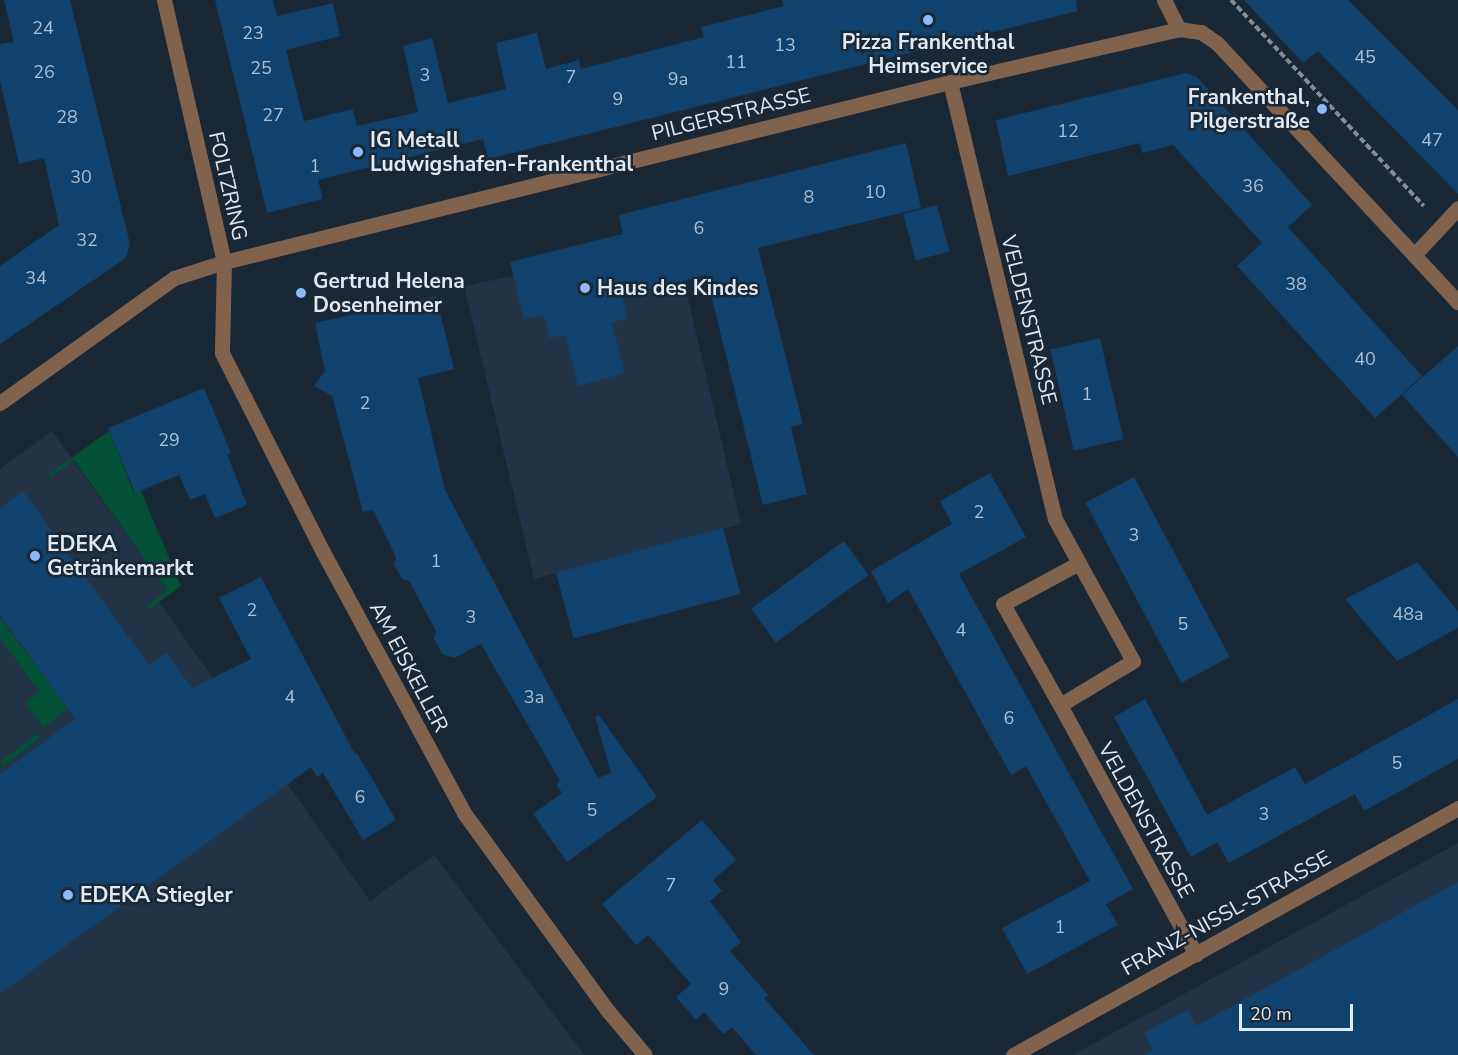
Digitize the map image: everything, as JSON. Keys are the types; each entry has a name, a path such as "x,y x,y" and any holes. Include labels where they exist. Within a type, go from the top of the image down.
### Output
{"street":[{"name":"FOLTZRING","path":"0,403 174,278 224,262 164,0"},
{"path":"1164,0 1179,29 1201,32 1217,43 1458,302"},
{"name":"PILGERSTRASSE","path":"224,262 950,82 1179,29"},
{"name":"VELDENSTRASSE","path":"950,82 1055,519 1133,661 1060,705"},
{"path":"1414,255 1458,208"},
{"name":"AM EISKELLER","path":"224,262 222,353 323,552 464,813 608,1011 645,1055"},
{"name":"VELDENSTRASSE","path":"1079,563 1003,604 1196,954"},
{"name":"FRANZ-NISSL-STRASSE","path":"1013,1055 1458,808"}],"path":[{"path":"1231,0 1442,224"}],"shaded area":[{"path":"666,205 741,524 534,579 464,286 513,276 510,262 623,234 619,215"},
{"path":"52,431 167,590 157,599 370,901 434,855 584,1055 0,1055 0,469"},
{"path":"1458,843 1458,1055 1073,1055"}],"green space":[{"path":"109,431 134,493 141,491 181,586 148,610 148,605 167,590 74,460 51,477 49,474"},
{"path":"0,618 68,709 43,727 25,703 39,691 0,638"},
{"path":"37,734 40,738 3,766 0,762"}],"building":[{"path":"4,0 70,0 130,244 126,258 0,344 0,266 59,225 44,158 19,164 0,80 0,44 14,42"},
{"path":"215,0 273,0 277,16 333,3 340,36 286,50 304,121 353,109 357,126 418,112 403,46 432,38 448,103 506,89 496,43 537,33 546,69 579,60 581,69 704,37 701,27 784,6 782,0 1076,0 1077,11 488,159 483,139 318,180 323,199 267,213"},
{"path":"1244,0 1348,0 1458,110 1458,194 1318,51 1303,63"},
{"path":"1186,73 1197,77 1312,205 1288,227 1422,376 1375,418 1237,266 1262,243 1173,145 1142,153 1140,143 1008,176 996,120"},
{"path":"906,143 921,208 758,248 803,424 791,427 807,494 763,505 706,275 622,296 627,318 612,323 625,373 578,386 565,335 549,338 544,315 524,319 510,262 623,234 619,215"},
{"path":"937,205 949,251 916,260 903,214"},
{"path":"436,296 454,369 418,378 445,490 598,778 611,773 595,717 599,715 657,797 567,862 533,814 562,793 556,784 560,781 481,644 454,658 442,654 434,639 436,631 409,581 402,579 394,564 396,557 373,510 363,512 332,396 314,386 325,371 315,323"},
{"path":"1100,338 1123,439 1074,451 1050,349"},
{"path":"1458,346 1458,457 1402,395"},
{"path":"204,388 231,453 227,454 247,505 215,518 205,494 190,500 179,475 135,493 108,428"},
{"path":"990,473 1026,537 959,574 1133,889 1106,904 1118,925 1027,974 1002,928 1090,881 1026,766 1011,775 908,589 888,603 871,571 952,524 940,501"},
{"path":"1134,477 1230,657 1181,683 1085,503"},
{"path":"23,491 149,665 166,652 192,688 251,659 219,598 261,577 355,754 357,753 396,820 363,840 323,773 317,777 311,767 0,994 0,774 75,719 0,615 0,508"},
{"path":"723,528 741,594 573,638 556,573"},
{"path":"844,541 869,575 776,643 751,609"},
{"path":"1417,562 1458,611 1458,628 1397,661 1345,599"},
{"path":"1145,699 1207,815 1295,767 1305,784 1458,699 1458,759 1364,811 1355,794 1229,863 1217,842 1191,857 1114,717"},
{"path":"702,820 736,860 713,880 722,891 710,901 741,942 730,951 768,995 764,998 814,1055 756,1055 732,1027 723,1034 704,1012 696,1020 676,997 691,984 648,935 636,945 602,904"},
{"path":"1458,882 1458,1055 1144,1055 1153,1050 1144,1033 1187,1010 1196,1026"}],"place":[{"name":"Pizza Frankenthal Heimservice","path":"928,20"},
{"name":"Frankenthal, Pilgerstraße","path":"1322,109"},
{"name":"IG Metall Ludwigshafen-Frankenthal","path":"358,152"},
{"name":"Haus des Kindes","path":"585,288"},
{"name":"Gertrud Helena Dosenheimer","path":"301,293"},
{"name":"EDEKA Getränkemarkt","path":"35,556"},
{"name":"EDEKA Stiegler","path":"68,895"}]}
